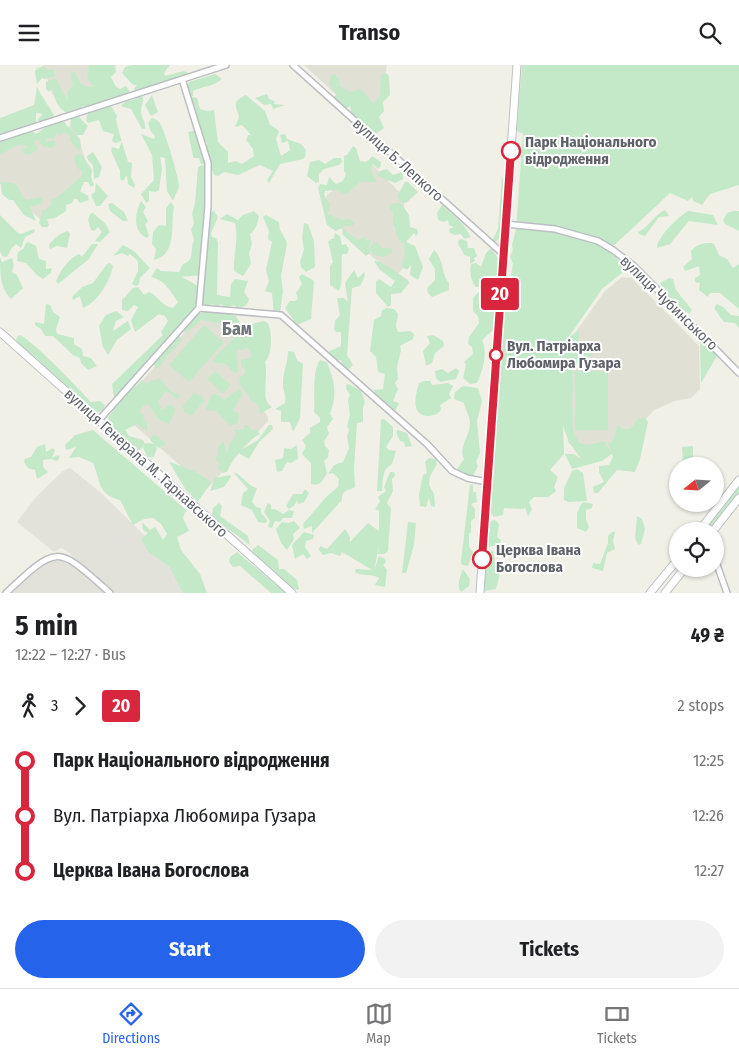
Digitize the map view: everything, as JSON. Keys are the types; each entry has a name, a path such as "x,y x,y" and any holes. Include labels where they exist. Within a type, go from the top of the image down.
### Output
{"main road":[{"path":"480,593 517,65"},
{"name":"вулиця Генерала М. Тарнавського","path":"0,332 292,593"},
{"path":"707,522 739,480"},
{"path":"720,522 739,499"},
{"path":"650,593 669,570"},
{"path":"665,593 678,577"}],"street":[{"path":"0,138 226,65"},
{"name":"вулиця Б. Лепкого","path":"293,65 503,255"},
{"path":"99,420 199,307 208,206 208,163 182,79"},
{"name":"вулиця Чубинського","path":"506,223 555,229 598,241 613,249 634,267 739,373"},
{"path":"199,307 282,315 427,444 452,471 468,478 487,482"},
{"path":"6,593 38,563 54,556 76,562 110,593"},
{"path":"721,577 727,593"}],"shaded area":[{"path":"43,65 104,65 113,90 66,106 52,94"},
{"path":"304,65 387,65 376,130 331,90"},
{"path":"74,125 90,174 40,219 0,184 0,148"},
{"path":"368,160 405,198 403,216 393,228 418,253 395,277 329,218 326,196"},
{"path":"622,277 632,278 699,346 700,389 691,398 675,401 654,410 618,451 588,462 568,442 565,347 605,291"},
{"path":"198,317 256,326 250,391 268,417 268,421 207,489 117,410"},
{"path":"70,468 100,492 146,537 188,586 189,593 115,593 67,551 61,548 54,552 17,522 37,496 63,471"},
{"path":"59,560 75,567 104,593 9,593 33,570 41,565"}],"green space":[{"path":"89,65 115,65 116,72 111,77 116,87 120,89 126,86 130,92 90,107 83,106 71,114 62,110 54,96 53,87 49,92 46,89 46,82 56,78 68,100 67,93 73,85 71,74 74,71 81,84 88,87 94,86 87,79"},
{"path":"131,65 170,65 164,73 165,76 184,71 188,73 182,78 136,92 134,89 137,85 133,85 122,73 125,67"},
{"name":"Парк Національного відродження","path":"522,65 739,65 739,185 710,194 702,205 693,201 692,197 688,201 670,193 608,251 628,268 602,289 568,338 579,330 578,350 581,352 591,351 592,355 586,359 581,359 573,371 573,430 579,443 589,445 604,441 612,454 602,461 572,469 565,454 574,454 581,459 569,442 563,426 564,454 550,470 558,477 554,487 556,491 548,497 534,497 529,502 532,509 528,517 525,507 524,509 504,508 503,515 494,517 488,509 503,295 505,289 512,288 510,280 513,264 510,256 513,250 512,245 516,229 523,133 518,132 517,129"},
{"path":"43,66 48,70 54,69 55,76 42,78 37,84 36,69"},
{"path":"386,73 389,76 390,95 383,102 384,111 379,117 384,128 373,136 350,115 351,106 344,109 336,102 334,96 337,95 329,84 331,75 334,74 339,79 340,86 350,92 361,89 373,103 380,97 381,75"},
{"path":"215,74 222,79 215,84 193,91 193,96 191,97 188,89 189,82"},
{"path":"37,87 54,115 53,118 39,123 38,119 43,114 36,113 36,124 0,136 0,118 34,105"},
{"path":"267,94 269,99 275,101 274,104 285,105 273,109 271,104 264,105 255,98"},
{"path":"152,95 158,112 151,116 145,105"},
{"path":"246,95 265,111 270,125 279,132 276,139 281,156 290,150 288,141 282,143 280,135 285,134 287,139 301,144 306,150 303,159 280,164 269,183 267,180 273,171 260,165 238,175 224,172 218,176 214,175 206,154 207,143 203,139 190,100 193,97 197,98 200,109 214,110 218,142 228,152 228,163 236,161 242,164 254,156 253,149 246,140 248,135 251,135 242,125 235,127 239,117 236,102"},
{"path":"140,96 143,97 141,111 145,129 142,129 131,109 121,106 126,101"},
{"path":"111,106 117,116 116,119 122,141 115,143 112,141 114,134 103,131 99,120 88,123 86,120 91,111"},
{"path":"78,116 88,126 83,135 77,135 70,126 71,118"},
{"path":"152,118 158,121 163,129 172,156 179,187 173,201 167,191 165,158 160,157 162,168 159,190 156,192 149,191 149,201 146,203 141,194 154,180 152,155 141,134 154,139 155,136 150,130 148,123"},
{"path":"60,121 66,123 80,139 81,147 79,151 70,141 70,136 64,132 61,135 57,133 53,139 47,138 46,141 54,141 56,145 52,148 42,146 38,139 34,142 38,149 30,155 22,151 27,146 18,145 0,155 0,141 9,136 16,137 23,130 31,130 36,134"},
{"path":"195,131 205,164 201,164 199,158 194,158 193,156 188,132"},
{"path":"122,141 128,162 132,163 131,177 135,185 134,188 128,184 127,175 123,181 120,179 120,171 111,151 112,147 119,149"},
{"path":"353,146 356,148 360,161 367,162 372,156 381,162 381,166 378,169 373,164 372,167 377,182 360,182 347,194 333,190 325,191 324,195 330,204 328,214 342,220 349,219 355,223 352,226 345,226 336,231 327,225 318,188 320,184 327,185 329,177 336,184 343,181 346,174 344,171 344,156 347,155"},
{"path":"93,152 102,167 99,177 94,179 93,165 87,156"},
{"path":"77,154 82,155 92,170 91,177 94,185 91,187 88,182 84,182 80,191 88,196 89,200 80,203 77,199 74,199 72,203 66,205 66,211 55,218 47,219 49,225 42,227 39,223 42,211 51,206 52,199 63,193 81,177 82,171 76,167 74,159"},
{"path":"334,158 341,158 342,162 339,165 324,169 319,174 319,182 316,183 307,176 310,162 319,160 325,164"},
{"path":"206,166 206,191 213,192 206,196 204,212 207,214 214,211 218,217 211,233 218,243 217,295 230,297 231,284 235,279 248,281 244,292 249,299 248,303 242,307 237,308 234,305 226,308 221,304 217,307 212,304 206,306 201,302 204,225 200,275 182,277 200,287 197,302 175,333 182,338 160,367 157,368 154,365 157,359 130,384 126,384 118,399 114,398 112,384 163,335 161,332 168,321 165,316 159,314 135,332 131,320 138,307 134,305 128,311 122,310 122,300 133,288 138,287 144,295 149,292 169,307 173,308 178,302 164,283 151,277 157,268 161,271 179,272 183,264 190,260 194,240 191,230 194,223 192,214 195,203 198,167"},
{"path":"387,169 393,175 402,172 403,179 395,183 377,176 380,171"},
{"path":"502,177 504,181 500,233 499,239 495,242 492,241 498,229"},
{"path":"0,178 1,182 18,186 26,200 43,197 41,204 30,207 36,221 24,215 13,200 9,200 2,194"},
{"path":"405,182 408,182 418,192 406,203 399,201 397,196"},
{"path":"96,183 108,196 100,206 96,206 91,195 95,192"},
{"path":"141,201 146,207 143,212 148,221 145,224 149,236 147,238 139,231 136,221"},
{"path":"171,202 174,207 170,245 162,257 154,260 156,249 152,244 153,232 159,225 166,226 166,208"},
{"path":"400,202 409,215 410,227 417,229 418,233 416,236 414,233 406,242 415,246 423,267 418,280 410,275 411,265 407,270 401,266 405,256 404,243 400,242 393,225 393,211 389,208 389,205"},
{"path":"112,203 124,212 128,221 123,221 110,211 108,204"},
{"path":"442,205 463,224 471,237 464,239 461,234 455,235 450,233 449,229 454,227 449,225 448,220 444,222 438,220 437,213"},
{"path":"665,210 669,216 659,217 645,236 639,234 638,232"},
{"path":"254,211 259,216 255,228 250,234 252,244 249,254 251,264 243,276 234,271 235,223 220,219 227,214 238,220 243,215"},
{"path":"688,211 713,215 718,225 689,221 670,244 657,248 660,238 664,233"},
{"path":"739,211 739,231 725,224 723,220 727,213"},
{"path":"93,213 105,223 110,232 100,242 95,241 102,232 98,227 94,231 91,230 88,220 90,214"},
{"path":"0,215 18,233 21,234 34,229 35,232 25,237 21,248 16,244 7,257 2,256 0,251"},
{"path":"266,215 279,222 287,244 281,276 283,291 280,314 274,315 272,293 265,291 269,281 266,270 272,242 268,239 269,231 263,217"},
{"path":"304,223 308,224 314,241 315,267 306,272 301,267 300,262 304,249 302,238"},
{"path":"343,229 358,240 367,236 365,241 371,240 369,245 370,253 366,256 342,234"},
{"path":"68,231 70,234 67,248 57,246 50,249 49,245 53,240 60,234"},
{"path":"335,233 340,236 342,245 346,244 349,250 347,254 342,254 339,291 330,285 330,266 333,262 328,241 334,238"},
{"path":"461,239 467,241 468,248 474,248 477,256 474,258 475,261 470,264 470,257 464,255 459,245 458,241"},
{"path":"28,242 36,246 39,259 46,261 46,269 52,268 51,273 43,279 26,263 17,261 18,252"},
{"path":"377,242 382,248 392,248 392,252 384,257 374,255 370,248 372,244"},
{"path":"712,243 719,255 727,259 733,268 739,264 739,309 720,293 710,293 708,297 699,290 700,283 695,282 695,278 700,275 699,266 685,271 683,267 692,259 691,251 695,247"},
{"path":"92,244 98,244 89,259 58,284 56,281 65,265 79,254 82,257"},
{"path":"123,245 134,251 150,268 140,278 139,284 136,286 132,284 138,271 138,261 130,254 128,256 122,253 113,256"},
{"path":"491,248 498,258 493,330 482,340 485,350 483,367 477,383 470,384 463,378 466,365 464,362 473,354 472,347 468,344 469,337 479,323 478,316 473,311 473,298 483,287 476,287 474,285 470,267 471,264 476,263 481,267 486,253"},
{"path":"434,250 449,283 449,290 432,297 428,293 427,288 435,280 435,269 429,259"},
{"path":"0,257 2,262 12,258 14,265 12,272 17,275 23,288 11,299 3,285"},
{"path":"374,261 387,266 408,280 409,283 401,293 391,294 391,305 388,307 376,293 376,282 379,279 391,287 395,281 380,270"},
{"path":"110,263 113,266 106,284 94,301 83,308 80,296 73,300 72,297 82,287 93,283 107,264"},
{"path":"354,270 358,278 364,272 365,276 360,286 352,288 347,355 353,365 348,370 341,360 333,360 327,355 330,351 341,346 341,332 336,332 334,329 335,321 340,315 337,298 344,298 348,302 345,283"},
{"path":"302,274 314,281 311,319 297,325 285,308 290,301 298,299 296,293 302,284 299,277"},
{"path":"669,278 673,279 676,290 692,310 689,314 672,301 660,283"},
{"path":"46,304 50,305 53,312 60,317 56,329 57,334 74,338 74,344 82,349 83,356 91,358 97,366 88,370 81,363 80,358 73,355 53,336 45,336 41,329 35,325 35,322 44,324"},
{"path":"717,304 731,315 739,316 739,328 735,323 724,322 714,308"},
{"path":"387,308 394,309 398,314 396,326 398,332 410,331 414,334 413,339 400,346 401,350 397,367 398,379 395,383 398,389 393,401 399,403 396,410 393,410 374,396 374,390 383,389 385,374 378,372 376,357 370,351 374,320 381,316 382,310"},
{"path":"209,310 236,316 240,323 251,324 264,321 268,323 271,343 268,358 265,362 265,394 267,402 272,407 260,414 258,405 250,400 250,397 241,387 239,378 245,374 245,369 241,366 241,360 250,358 251,353 247,348 243,350 237,349 238,373 233,372 226,364 214,363 213,359 232,340 234,333 219,323 201,320 186,333 183,331 198,314"},
{"path":"116,311 124,317 116,321 113,331 128,321 131,329 117,340 108,355 103,347 99,326 106,315"},
{"path":"692,324 717,356 701,383 700,343 687,325"},
{"path":"204,325 224,342 189,382 169,365"},
{"path":"19,335 44,354 91,402 100,401 105,405 103,410 96,413 52,373 44,369 39,361 22,347 16,339"},
{"path":"433,335 443,341 444,346 435,353 432,363 426,366 423,351 430,343 427,336"},
{"path":"288,351 294,352 297,360 303,364 300,418 293,432 290,422 281,422 281,411 275,409 285,403 283,379"},
{"path":"320,360 327,362 333,381 334,400 330,414 333,419 327,427 329,434 324,441 325,446 329,450 328,457 324,461 327,473 321,482 314,485 311,484 311,463 302,454 306,446 302,440 310,433 310,428 320,422 320,418 314,412 315,377 317,364"},
{"path":"456,368 459,371 456,379 440,382 436,378 435,371 442,369 448,373"},
{"path":"215,371 231,385 223,394 207,379"},
{"path":"575,371 608,371 608,430 575,430"},
{"path":"159,378 173,393 181,395 176,399 170,393 165,392 158,402 162,410 170,405 174,406 175,411 169,424 158,419 149,405 145,405 139,410 142,414 145,413 143,417 147,424 147,431 137,424 125,430 129,436 143,440 145,444 140,450 121,436 107,419 121,400 142,380 146,384"},
{"path":"430,381 432,385 448,383 453,386 449,394 451,398 440,405 441,410 435,415 427,416 417,411 415,404 419,383"},
{"path":"349,384 361,391 365,402 363,422 357,423 354,469 355,487 344,492 342,500 312,533 312,526 304,529 303,524 327,496 338,487 339,479 333,473 328,474 334,465 343,462 349,448 347,436 349,430 347,426 350,415 348,400 350,395 346,385"},
{"path":"463,386 478,388 482,401 477,421 480,453 476,462 478,466 472,478 457,469 464,459 462,450 470,423 464,403 454,399 455,392"},
{"path":"240,388 242,395 233,410 239,414 238,422 235,425 230,425 216,411 207,410 206,408 212,394 218,395 224,400"},
{"path":"194,393 203,397 204,401 191,416 184,412 183,406"},
{"path":"639,418 645,418 648,422 640,459 635,472 617,470 598,493 594,493 593,487 604,482 599,472 599,466 609,465 613,457 608,443 612,442 618,425 623,429 630,429"},
{"path":"384,419 393,427 393,436 386,447 389,450 396,451 392,464 385,470 382,491 377,491 381,420"},
{"path":"244,425 249,426 252,431 256,429 260,434 244,446 236,455 227,472 223,473 218,469 219,463 215,458 218,455 218,448 222,442 224,443 227,453 228,447 236,434 234,430 244,429"},
{"path":"269,425 272,425 273,429 259,442 249,459 240,454 239,451 258,440"},
{"path":"93,430 186,510 183,518 189,531 177,537 181,550 200,574 207,593 183,593 169,566 148,552 141,539 148,533 143,530 142,522 150,530 155,527 163,540 167,534 161,524 153,518 144,519 133,525 120,500 103,491 93,463 79,457 69,458 76,447 66,450 65,445 75,435"},
{"path":"398,430 407,433 412,446 405,447 404,442 400,441 396,432"},
{"path":"153,435 166,444 159,448 155,445 157,448 154,457 147,457 143,447 146,443 154,444 150,440"},
{"path":"45,444 46,452 53,448 55,450 52,458 58,455 60,457 57,461 51,459 43,460 43,467 48,472 37,479 35,470 28,468 24,462 25,459 31,457 37,447"},
{"path":"297,445 298,459 291,463 287,462 282,471 277,472 275,460 283,458 284,448 291,449"},
{"path":"693,446 693,457 683,457 682,447"},
{"path":"429,458 436,459 437,464 430,476 429,485 434,494 435,507 431,506 429,498 426,507 420,506 419,495 423,475 427,473 425,462"},
{"path":"169,462 196,472 211,482 198,502 186,490"},
{"path":"577,469 583,473 587,501 569,502 564,500 564,488 572,471"},
{"path":"233,472 257,488 252,502 256,507 261,508 261,513 267,520 266,523 258,522 252,510 241,505 243,493 248,489"},
{"path":"390,472 394,472 395,476 392,479 393,491 387,503 391,508 388,551 384,554 378,554 379,546 374,571 379,556 385,559 386,562 383,565 387,570 385,587 375,585 379,578 355,572 356,569 372,570 342,552 340,556 331,553 323,555 319,550 320,546 327,549 345,529 350,537 350,542 368,523 379,531 379,511 375,509 380,502 378,497 386,491 384,487"},
{"path":"230,475 231,477 224,487 210,491 215,478"},
{"path":"470,484 473,485 473,492 476,492 477,502 471,504 475,509 475,518 471,521 471,532 469,534 469,547 473,552 468,566 462,565 461,562"},
{"path":"739,484 739,495 724,513 724,504"},
{"path":"305,489 309,493 304,502 299,504 296,501 295,505 289,509 286,506 293,494 302,494"},
{"path":"584,502 593,504 592,508 586,510 586,519 589,527 586,532 577,528 577,513"},
{"path":"219,503 222,506 220,516 248,536 250,545 212,517 213,508"},
{"path":"268,503 271,505 271,509 275,509 283,514 289,510 294,511 292,518 283,518 280,522 275,521 272,528 268,527 270,521 264,512"},
{"path":"717,513 724,513 716,522 710,522"},
{"path":"637,516 642,519 645,529 641,544 638,545 635,538"},
{"path":"495,520 499,524 497,537 501,540 500,544 489,547 486,538 487,530 491,521"},
{"path":"294,521 300,528 293,534 294,539 287,550 281,543 276,529 282,522"},
{"path":"408,522 416,523 414,545 406,573 402,573"},
{"path":"304,532 314,535 313,539 306,541 305,547 311,556 307,559 303,554 295,559 292,545"},
{"path":"615,532 613,541 615,549 607,553 603,571 592,568 593,563 600,564 608,543 608,536"},
{"path":"258,545 278,560 279,569 284,569 297,580 299,589 297,590 286,584 255,555 252,550"},
{"path":"493,550 496,569 500,573 496,589 485,591 483,580 489,553"},
{"path":"237,552 286,593 271,593 240,566 233,567 229,562 230,557"},
{"path":"463,569 470,579 469,586 461,592 459,584"}],"bus line":[{"name":"20","path":"482,559 511,151"}],"place":[{"name":"Парк Національного відродження","path":"511,151"},
{"name":"Вул. Патріарха Любомира Гузара","path":"496,355"},
{"name":"Церква Івана Богослова","path":"482,559"}],"district":[{"name":"Бам","path":"237,329"}]}
